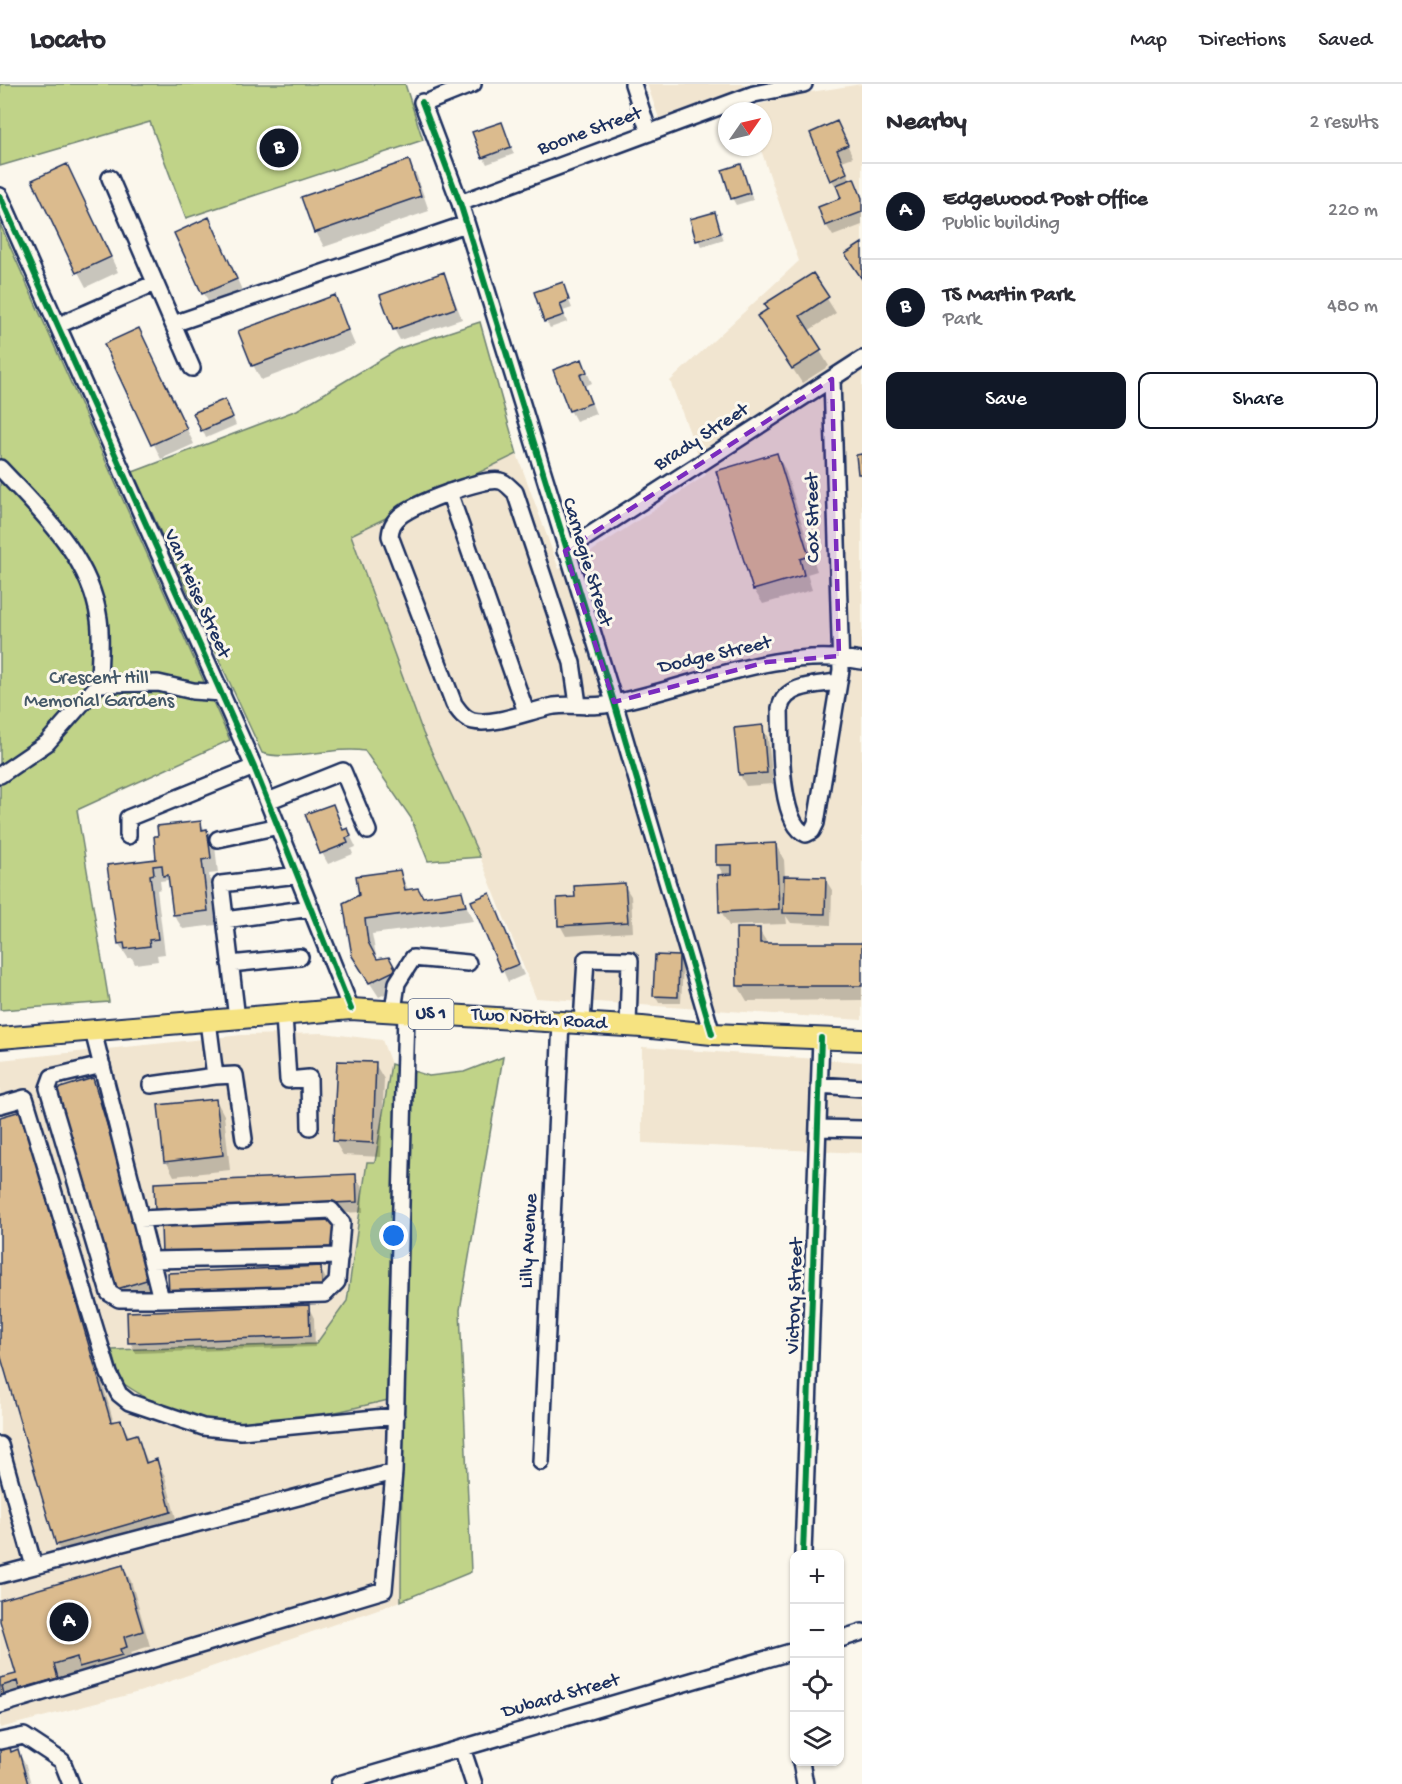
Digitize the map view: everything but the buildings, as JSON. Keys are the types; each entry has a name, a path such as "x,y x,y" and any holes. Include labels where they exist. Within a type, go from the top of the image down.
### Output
{"main road":[{"name":"Two Notch Road","path":"0,1038 351,1009 628,1026 712,1034 862,1040"}],"street":[{"name":"Carnegie Street","path":"473,84 423,103 460,203 565,551 614,702 712,1034"},
{"path":"633,84 649,133"},
{"name":"Boone Street","path":"460,203 754,94 804,84"},
{"path":"110,178 192,368"},
{"name":"Van Heise Street","path":"0,196 254,767 351,1009"},
{"path":"173,324 466,224"},
{"path":"59,325 156,283"},
{"name":"Brady Street","path":"565,551 862,359"},
{"name":"Cox Street","path":"832,379 841,670 816,823 812,831 806,834 796,828 788,812 780,708 787,694 797,689 838,682"},
{"path":"0,468 39,509 74,553 91,585 99,620 99,684 47,743 0,775"},
{"path":"526,712 449,492 493,480 503,482 515,492 572,663 578,704"},
{"name":"Dodge Street","path":"449,492 401,514 391,526 390,536 454,704 461,715 472,721 485,721 578,704 601,705 767,662 839,656 862,661"},
{"path":"99,684 158,683 193,691 222,693"},
{"path":"128,836 128,818 254,767"},
{"path":"268,801 344,771 368,831"},
{"path":"218,839 279,826"},
{"path":"237,1019 220,884 298,875"},
{"path":"225,920 311,908"},
{"path":"230,964 300,957"},
{"path":"0,1706 384,1590 394,1472 396,1416 400,1012 397,983 412,958 468,963"},
{"path":"582,1023 585,959 630,960 628,1026"},
{"path":"284,1015 288,1080 309,1078 310,1127"},
{"path":"208,1021 215,1076"},
{"name":"Lilly Avenue","path":"541,1462 561,1022"},
{"path":"93,1031 161,1299"},
{"name":"Victory Street","path":"803,1550 821,1038"},
{"path":"102,1065 52,1077 48,1088 109,1293 119,1299 326,1294 337,1282 342,1223 331,1210 140,1219"},
{"path":"151,1085 235,1075 244,1139"},
{"path":"819,1085 862,1088"},
{"path":"0,1105 25,1098 109,1374 124,1398 203,1427 241,1431 396,1416"},
{"path":"818,1128 862,1129"},
{"path":"151,1260 340,1256"},
{"path":"0,1445 34,1566"},
{"path":"0,1575 394,1472"},
{"path":"844,1638 862,1632"},
{"name":"Dubard Street","path":"339,1784 790,1652"},
{"path":"0,1741 24,1736 62,1761 71,1784"},
{"path":"462,1748 474,1784"},
{"path":"802,1766 804,1784"}],"highlighted area":[{"path":"832,379 839,656 767,662 614,702 565,551"}],"shaded area":[{"path":"647,84 756,84 660,121"},
{"path":"862,84 862,1020 536,998 480,857 423,733 351,535 517,454 559,569 583,557 706,475 670,381 799,261 763,156 772,156 772,102 768,102 798,94"},
{"path":"323,1033 382,1040 391,1064 375,1162 367,1163 339,1344 112,1350 121,1382 168,1410 263,1426 402,1397 401,1601 139,1692 0,1728 0,1060 242,1035"},
{"path":"642,1047 862,1062 862,1153 642,1143"}],"green space":[{"path":"0,84 405,84 423,140 186,218 150,122 0,166"},
{"name":"Crescent Hill Memorial Gardens","path":"0,224 230,740 77,810 109,1002 0,1010"},
{"path":"480,322 517,454 351,535 423,733 480,857 428,861 411,818 365,751 339,750 285,756 262,753 133,472 297,410 400,348"},
{"path":"503,1057 460,1310 471,1572 401,1601 402,1397 274,1424 223,1426 192,1419 170,1410 121,1382 112,1350 316,1344 347,1301 367,1162 375,1162 391,1064 429,1076 464,1072"}],"cycle path":[{"path":"422,102 460,203 614,702 712,1034"},
{"path":"0,196 254,767 351,1009"},
{"path":"803,1550 821,1038"}],"place":[{"name":"TS Martin Park","path":"279,148"},
{"name":"Edgewood Post Office","path":"69,1622"}]}
